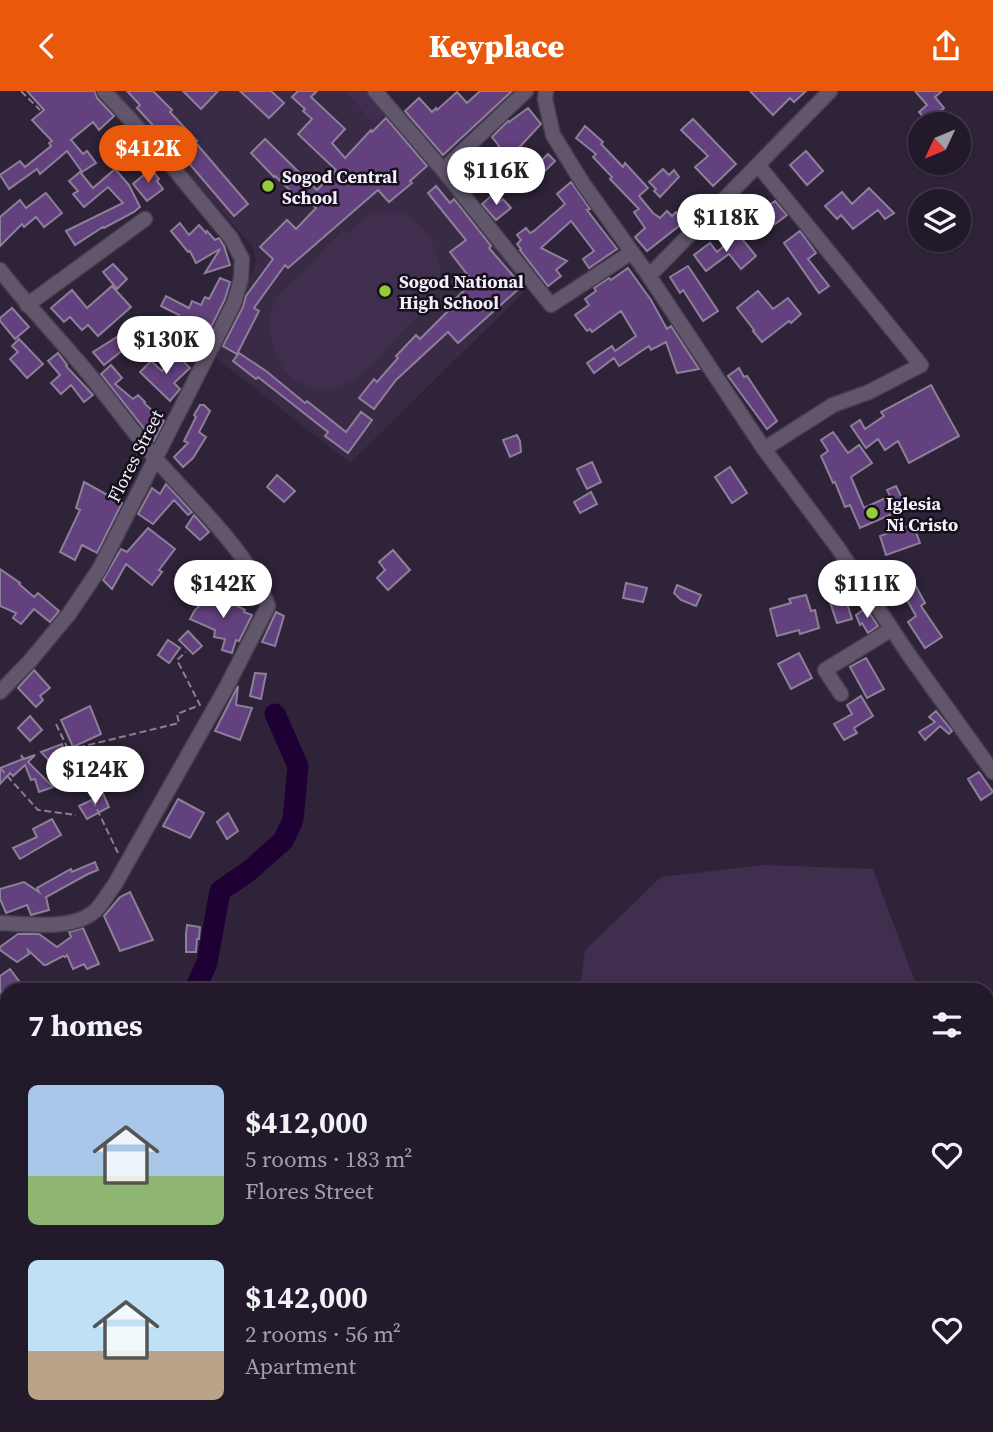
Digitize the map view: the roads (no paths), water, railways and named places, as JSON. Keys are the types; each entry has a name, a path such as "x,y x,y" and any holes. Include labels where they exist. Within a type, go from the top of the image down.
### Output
{"street":[{"name":"Flores Street","path":"0,692 69,614 100,568 234,303 241,279 242,259 230,238 197,195 104,91"},
{"path":"376,91 551,305 632,253"},
{"path":"443,170 526,91"},
{"path":"546,91 545,99 553,135 582,182 649,276 764,449 838,548 993,772"},
{"path":"649,276 830,91"},
{"path":"758,165 921,365 869,392 833,405 764,449"},
{"path":"27,305 145,219"},
{"path":"0,270 156,458 241,554 264,593 268,606 227,686 98,908 88,917 72,922 40,925 0,923"},
{"path":"841,694 825,670 892,629"}],"waterway":[{"path":"198,983 207,963 220,891 249,871 283,841 293,820 298,766 275,714"}],"place":[{"name":"Sogod Central School","path":"268,186"},
{"name":"Sogod National High School","path":"385,291"},
{"name":"Iglesia Ni Cristo","path":"872,513"}]}
